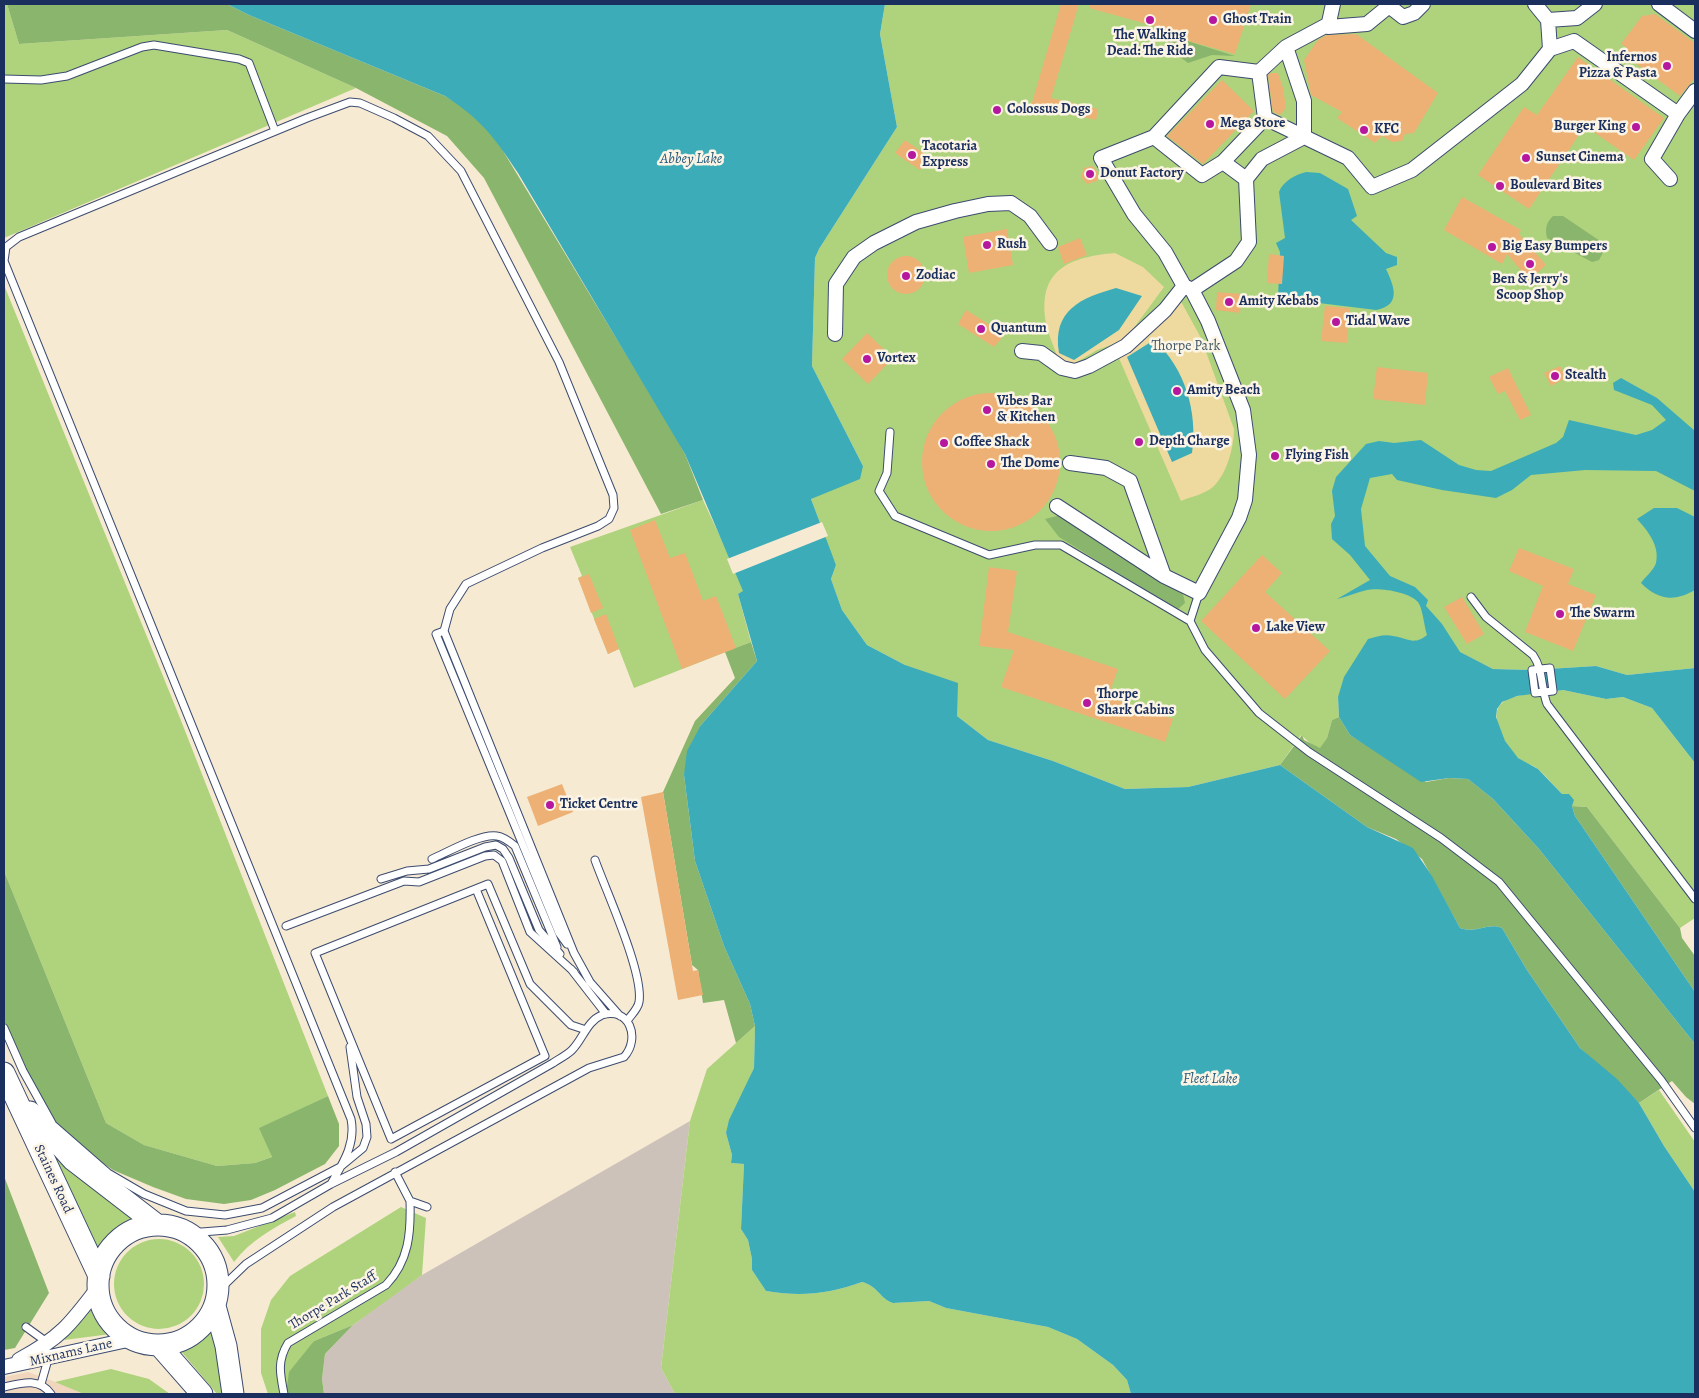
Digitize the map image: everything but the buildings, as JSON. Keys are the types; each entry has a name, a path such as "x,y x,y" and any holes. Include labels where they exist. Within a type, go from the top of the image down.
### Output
{"main road":[{"name":"Staines Road","path":"6,1077 34,1117 74,1160 156,1224"},
{"name":"Staines Road","path":"6,1077 98,1282"},
{"path":"217,1298 206,1321 193,1334 177,1342 159,1345 132,1339 119,1330 108,1318 101,1303 98,1282 103,1260 118,1240 140,1227 156,1224 189,1232 200,1241 215,1264 217,1298 233,1394"},
{"path":"159,1345 202,1394"}],"street":[{"path":"1333,4 1328,27 1367,24 1389,6 1403,17 1414,14 1423,4"},
{"path":"1535,4 1548,20 1550,49"},
{"path":"1548,20 1577,18 1595,4"},
{"path":"1659,4 1695,30"},
{"path":"1574,41 1577,18"},
{"path":"1057,506 1164,576 1199,593 1239,518 1245,500 1249,456 1243,410 1208,322 1165,252 1134,214 1102,158 1154,137 1219,67 1258,72 1286,47 1329,24"},
{"path":"1265,118 1348,158 1372,187 1412,170 1522,84 1550,49 1574,41"},
{"path":"1574,41 1678,114"},
{"path":"1286,47 1304,102 1304,137"},
{"path":"1258,72 1265,118"},
{"path":"1670,179 1652,158 1678,114 1695,91"},
{"path":"1154,137 1202,175 1223,162 1265,118"},
{"path":"1022,351 1042,353 1062,368 1075,371 1089,366 1126,346 1188,288 1236,261 1249,242 1246,179 1262,159 1304,137"},
{"path":"1223,162 1246,179"},
{"path":"836,334 836,284 854,257 874,243 916,222 988,204 1012,203 1030,216 1050,243"},
{"path":"1070,463 1106,468 1130,481 1164,576"},
{"name":"Mixnams Lane","path":"7,1366 49,1344 72,1323 98,1282"},
{"name":"Mixnams Lane","path":"7,1366 49,1359 132,1339"}],"lane":[{"path":"4,79 42,80 67,76 142,47 154,45 240,59 249,63 275,131"},
{"path":"217,1298 246,1264 333,1207 394,1172 589,1068 624,1056 630,1051 633,1035 624,1019 590,982 574,953 440,632 450,609 466,584 542,548 598,526 609,519 614,508 613,495 559,362 462,172 428,136 360,103 350,102 333,107 28,233 5,246 4,261 345,1103 353,1132 349,1151 331,1184"},
{"path":"890,432 887,473 879,490 895,516 988,555 1035,545 1061,545 1190,622 1205,650 1259,713 1308,752 1442,838 1499,882 1661,1080 1695,1128"},
{"path":"1190,622 1199,593"},
{"path":"1471,597 1486,617 1533,655 1540,669"},
{"path":"1550,668 1553,691 1542,693 1535,694 1532,670 1550,668"},
{"path":"1542,693 1547,704 1695,899"},
{"path":"432,859 485,837 497,836 508,840 515,846 539,908 562,957"},
{"path":"381,879 407,871 429,869 485,847 496,845 503,849 509,858 539,930 606,1014 624,1019"},
{"path":"286,926 404,881 419,882 485,856 494,856 502,861 530,932 574,972"},
{"path":"594,860 636,970 639,983 639,1004 624,1019"},
{"path":"476,889 545,1056 391,1139 315,953 488,884 530,984 572,1025 586,1030"},
{"path":"189,1232 227,1230 249,1226 272,1218 331,1184 396,1152 553,1064 572,1050 594,1020 606,1014"},
{"path":"4,1028 23,1071 53,1125 108,1173 144,1194 186,1211 224,1215 262,1208 340,1167 363,1148 367,1137 366,1124 357,1098 349,1036"},
{"path":"394,1172 410,1201 427,1207"},
{"name":"Thorpe Park Staff","path":"284,1394 279,1369 280,1355 288,1342 386,1285 398,1272 404,1256 410,1224 410,1201"},
{"path":"26,1327 49,1344 49,1359 41,1384"},
{"path":"4,1387 32,1382 41,1384 52,1394"}],"shaded area":[{"path":"690,1121 661,1368 675,1394 324,1394 322,1379 325,1354 353,1325 386,1300 422,1275"},
{"path":"28,1372 84,1394 4,1394 4,1377"}],"green space":[{"path":"4,4 7,4 19,44 227,30 356,88 4,238"},
{"path":"7,4 227,4 249,15 445,96 471,112 494,136 673,432 685,454 703,500 661,514 484,178 447,136 356,88 227,30 19,44"},
{"name":"Thorpe Park","path":"885,4 1695,4 1695,668 1627,675 1596,666 1532,670 1493,669 1427,636 1415,641 1407,641 1393,636 1338,697 1339,717 1332,720 1327,738 1320,749 1313,746 1301,735 1280,765 1188,787 1125,789 1053,761 988,740 957,716 905,665 867,645 842,610 831,579 836,565 832,556 738,594 751,642 634,688 619,649 608,654 578,578 582,576 570,547 703,500 730,558 820,523 811,499 863,466 812,366 815,258 897,127 880,34"},
{"path":"1173,4 1185,4 1175,37 1235,56 1212,55 1188,63 1172,51 1165,38"},
{"path":"1553,216 1563,216 1603,243 1606,247 1599,260 1592,262 1547,238 1547,226"},
{"path":"4,285 180,718 328,1096 260,1128 272,1157 255,1163 217,1166 144,1145 106,1123 4,871"},
{"path":"1061,515 1182,590 1185,603 1177,610 1059,537 1045,519"},
{"path":"751,642 757,661 701,725 684,775 695,861 724,946 750,1004 755,1026 736,1043 724,1000 703,1003 698,970 692,965 663,792 695,721 735,678 725,652"},
{"path":"1563,690 1606,699 1623,697 1652,708 1695,763 1695,918 1680,928 1587,807 1572,806 1566,796 1538,769 1518,758 1503,739 1496,715 1498,708 1503,702 1523,695"},
{"path":"1339,717 1350,735 1426,782 1449,778 1468,779 1493,799 1539,849 1695,1044 1695,1104 1672,1081 1639,1103 1580,1048 1527,970 1502,928 1492,926 1471,930 1460,928 1422,859 1396,839 1367,827 1280,765 1302,735 1304,740 1320,748 1327,738 1332,720"},
{"path":"1572,806 1587,807 1680,928 1682,938 1695,956 1695,992 1575,816"},
{"path":"4,871 106,1123 144,1145 217,1166 255,1163 272,1157 259,1128 328,1096 339,1124 339,1146 325,1164 275,1190 251,1200 224,1204 186,1199 113,1170 81,1149 53,1125 4,1028"},
{"path":"755,1026 754,1068 726,1133 732,1155 731,1163 744,1164 741,1229 748,1240 752,1270 766,1291 791,1294 826,1292 862,1282 872,1286 885,1299 893,1303 929,1301 946,1308 1048,1327 1077,1339 1113,1365 1127,1380 1131,1394 675,1394 661,1368 690,1121 707,1069"},
{"path":"1659,1090 1695,1142 1695,1192 1664,1146 1639,1103"},
{"path":"42,1140 137,1220 114,1236 97,1257"},
{"path":"4,1176 49,1293 15,1348 4,1350"},
{"path":"401,1207 426,1218 422,1275 353,1325 314,1341 286,1394 268,1394 261,1373 261,1329 271,1300 290,1276"},
{"path":"295,1212 296,1216 270,1230 255,1241 234,1262 218,1237 234,1236"},
{"path":"159,1239 176,1243 191,1252 200,1267 204,1284 200,1301 191,1316 176,1325 159,1329 142,1325 127,1316 118,1301 114,1284 118,1267 127,1252 142,1243"},
{"path":"94,1303 102,1323 111,1334 64,1340"},
{"path":"353,1325 325,1354 322,1379 324,1394 286,1394 289,1372 314,1341"},
{"path":"213,1330 223,1394 217,1394 180,1350"},
{"path":"111,1369 149,1379 170,1394 84,1394 55,1382"}],"sand":[{"path":"1115,253 1143,267 1164,287 1125,340 1097,350 1072,365 1057,356 1050,336 1046,323 1045,305 1047,290 1052,278 1060,269 1071,263 1084,258"},
{"name":"Amity Beach","path":"1178,296 1201,338 1234,429 1229,460 1218,482 1206,492 1181,501 1118,356"}],"water":[{"name":"Fleet Lake","path":"227,4 885,4 880,34 897,127 815,258 812,366 863,466 860,479 811,499 836,565 831,579 842,610 867,645 905,665 958,683 957,716 988,740 1053,761 1125,789 1188,787 1280,765 1367,827 1413,848 1432,876 1460,928 1471,930 1492,926 1502,928 1527,970 1580,1048 1617,1079 1639,1103 1664,1146 1695,1192 1695,1394 1131,1394 1127,1380 1113,1365 1077,1339 1048,1327 946,1308 929,1301 893,1303 885,1299 872,1286 862,1282 826,1292 791,1294 766,1291 752,1270 748,1240 741,1229 744,1164 731,1163 732,1155 726,1133 729,1120 754,1068 755,1026 750,1004 724,946 695,861 684,775 687,751 701,725 757,661 738,594 743,591 685,454 518,173 486,130 469,113 445,96 249,15"},
{"path":"1306,172 1320,173 1348,189 1357,216 1351,220 1386,253 1397,257 1397,265 1386,269 1394,294 1390,304 1384,308 1376,310 1278,298 1280,252 1276,243 1285,238 1279,192 1290,179"},
{"path":"1116,288 1142,296 1119,330 1074,360 1059,353 1058,338 1060,326 1072,308 1091,296"},
{"path":"1154,340 1174,364 1187,392 1191,407 1193,422 1192,453 1172,462 1127,357"},
{"path":"1621,378 1657,398 1695,431 1695,491 1656,471 1585,470 1531,475 1512,490 1496,498 1442,490 1397,480 1392,474 1370,478 1361,509 1365,546 1390,576 1415,587 1428,600 1426,606 1442,624 1460,652 1493,669 1532,670 1596,666 1627,675 1695,668 1695,763 1652,708 1623,697 1606,699 1563,690 1517,696 1502,702 1497,709 1496,717 1505,741 1518,758 1538,769 1562,794 1569,794 1574,800 1572,806 1575,816 1695,992 1695,1044 1539,849 1493,799 1468,779 1449,778 1421,782 1350,735 1339,717 1338,697 1344,677 1368,639 1386,635 1414,641 1427,635 1420,605 1414,598 1408,595 1394,591 1372,589 1337,599 1370,580 1350,555 1332,539 1331,524 1335,516 1332,491 1336,477 1366,444 1379,441 1394,443 1421,440 1459,465 1476,470 1491,471 1556,443 1563,437 1569,420 1636,435 1652,430 1666,420 1652,405 1614,390 1613,383"},
{"path":"1654,508 1677,508 1695,517 1695,590 1687,594 1673,598 1660,596 1647,589 1641,583 1655,566 1657,557 1652,539 1637,519"}],"pier":[{"path":"822,522 828,536 733,574 727,559"}],"place":[{"name":"The Walking Dead: The Ride","path":"1150,20"},
{"name":"Ghost Train","path":"1213,20"},
{"name":"Infernos Pizza & Pasta","path":"1667,66"},
{"name":"Colossus Dogs","path":"997,110"},
{"name":"Mega Store","path":"1210,124"},
{"name":"Burger King","path":"1636,127"},
{"name":"KFC","path":"1364,130"},
{"name":"Tacotaria Express","path":"912,155"},
{"name":"Sunset Cinema","path":"1526,158"},
{"name":"Donut Factory","path":"1090,174"},
{"name":"Boulevard Bites","path":"1500,186"},
{"name":"Rush","path":"987,245"},
{"name":"Big Easy Bumpers","path":"1492,247"},
{"name":"Ben & Jerry's Scoop Shop","path":"1530,264"},
{"name":"Zodiac","path":"906,276"},
{"name":"Amity Kebabs","path":"1229,302"},
{"name":"Tidal Wave","path":"1336,322"},
{"name":"Quantum","path":"981,329"},
{"name":"Vortex","path":"867,359"},
{"name":"Stealth","path":"1555,376"},
{"name":"Amity Beach","path":"1177,391"},
{"name":"Vibes Bar & Kitchen","path":"987,410"},
{"name":"Depth Charge","path":"1139,442"},
{"name":"Coffee Shack","path":"944,443"},
{"name":"Flying Fish","path":"1275,456"},
{"name":"The Dome","path":"991,464"},
{"name":"The Swarm","path":"1560,614"},
{"name":"Lake View","path":"1256,628"},
{"name":"Thorpe Shark Cabins","path":"1087,703"},
{"name":"Ticket Centre","path":"550,805"}],"water label":[{"name":"Abbey Lake","path":"691,159"}]}
